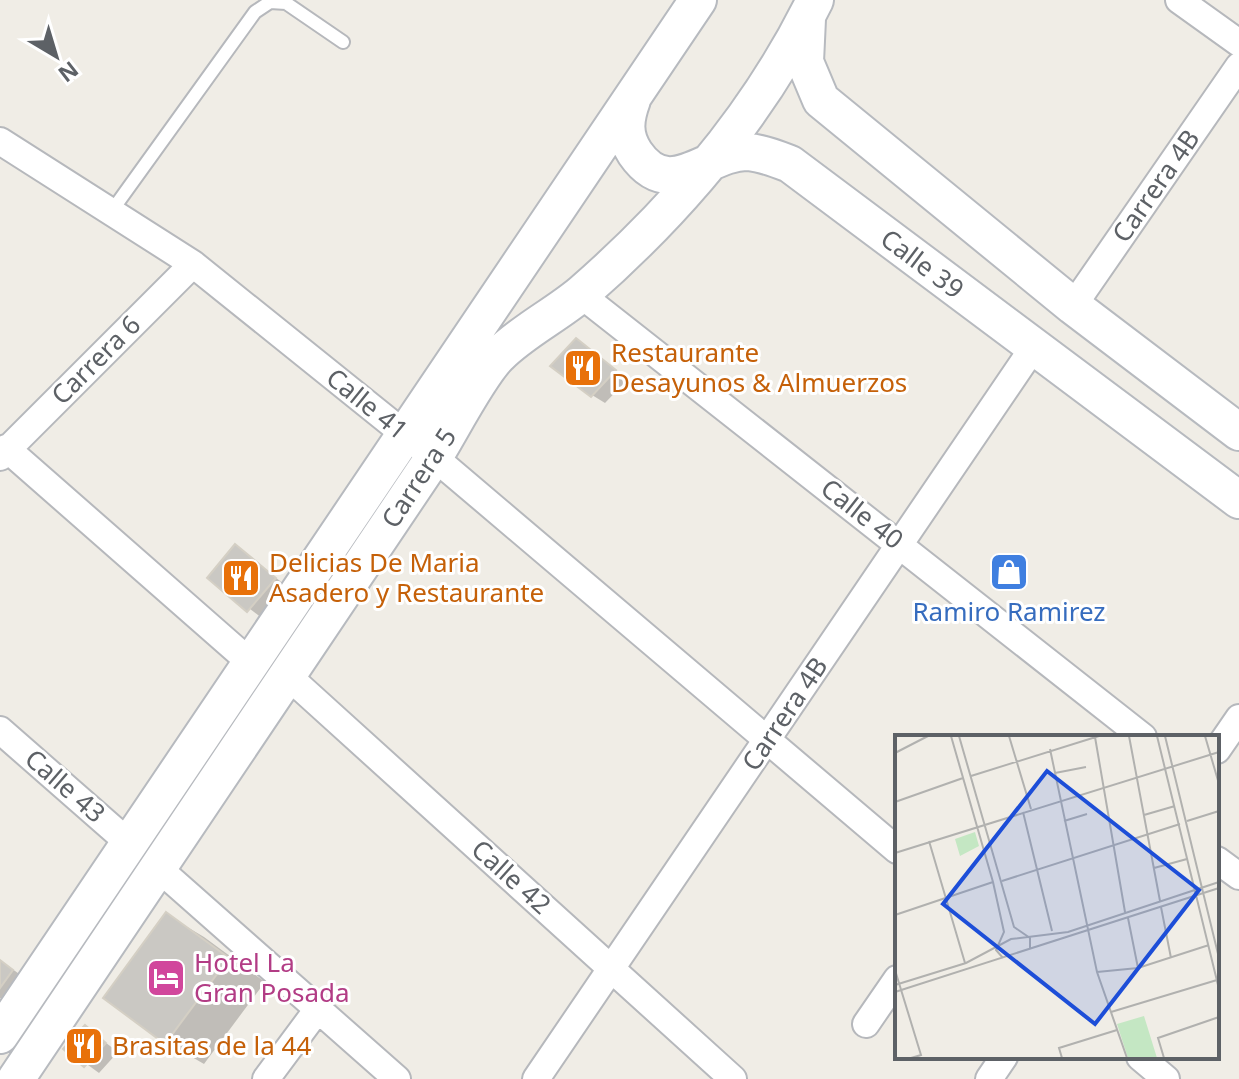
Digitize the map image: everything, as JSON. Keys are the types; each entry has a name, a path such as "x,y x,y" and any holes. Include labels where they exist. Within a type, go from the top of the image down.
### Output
{"main road":[{"name":"Carrera 5","path":"0,1035 698,0"},
{"name":"Carrera 5","path":"16,1079 434,457 498,356 580,294 651,229 709,164 759,95 809,5"},
{"path":"809,5 805,62 821,100 1073,306 1239,432"},
{"name":"Calle 39","path":"633,96 625,119 628,143 642,163 664,174 688,175 709,164 746,152 790,164 1239,500"},
{"path":"0,1066 16,1079"}],"street":[{"path":"1179,0 1239,43"},
{"name":"Carrera 4B","path":"1073,306 1239,66"},
{"name":"Calle 41","path":"0,141 193,264 434,457 895,848"},
{"name":"Carrera 6","path":"3,453 193,264"},
{"name":"Calle 40","path":"580,294 1140,735"},
{"name":"Carrera 4B","path":"536,1079 1033,348"},
{"path":"3,453 251,663"},
{"name":"Calle 42","path":"288,676 733,1079"},
{"path":"1219,747 1239,718"},
{"name":"Calle 43","path":"0,730 129,843"},
{"path":"1219,861 1239,876"},
{"path":"158,868 397,1079"},
{"path":"866,1024 895,982"},
{"path":"266,1079 318,1009"},
{"path":"989,1079 1003,1059"},
{"path":"1142,1059 1166,1079"}],"lane":[{"path":"111,212 255,12 270,2 286,3 343,42"}],"building":[{"name":"Restaurante Desayunos & Almuerzos","path":"576,338 616,370 591,397 550,366"},
{"name":"Delicias De Maria Asadero y Restaurante","path":"235,544 276,578 247,612 207,578"},
{"name":"Hotel La Gran Posada","path":"166,912 229,958 165,1044 103,998"},
{"path":"0,960 13,970 0,988"},
{"name":"Brasitas de la 44","path":"85,1025 106,1043 84,1067 63,1049"}],"place":[{"name":"Restaurante Desayunos & Almuerzos","path":"583,368"},
{"name":"Ramiro Ramirez","path":"1009,572"},
{"name":"Delicias De Maria Asadero y Restaurante","path":"241,578"},
{"name":"Hotel La Gran Posada","path":"166,978"},
{"name":"Brasitas de la 44","path":"84,1046"}]}
